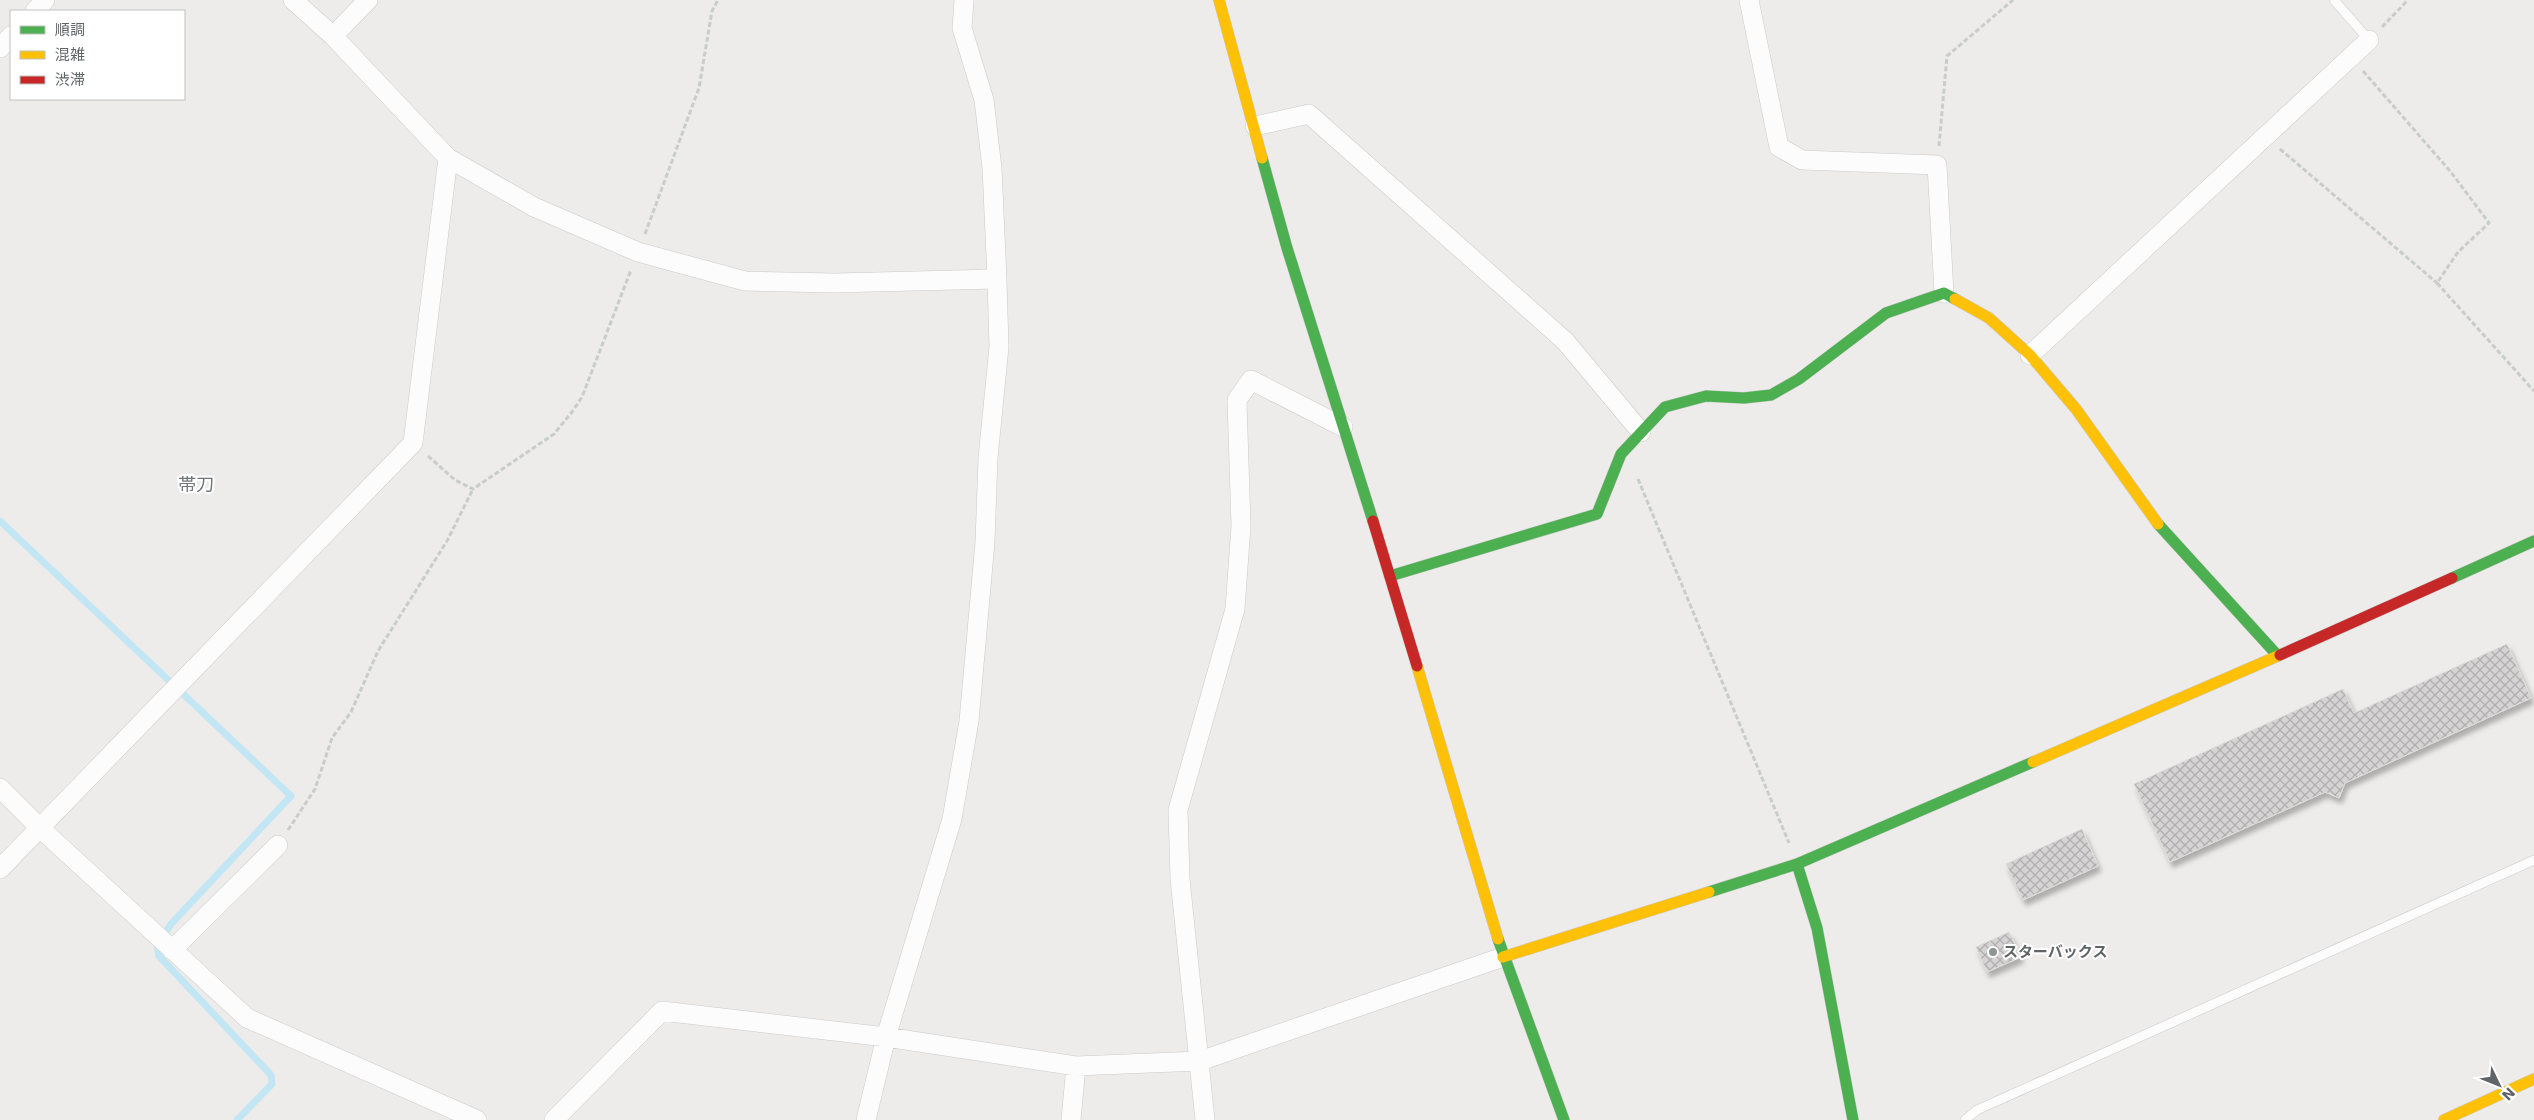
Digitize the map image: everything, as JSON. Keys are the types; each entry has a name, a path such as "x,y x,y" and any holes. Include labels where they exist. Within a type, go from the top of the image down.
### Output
{"main road":[{"path":"1219,0 1287,248 1390,576 1503,957 1564,1120"},
{"path":"1390,576 1597,514 1621,454 1665,407 1706,396 1744,398 1771,395 1799,379 1886,313 1944,293 1975,308 1989,318 2030,355 2076,409 2152,518 2278,656"},
{"path":"1503,957 1797,864 2278,656 2534,541"},
{"path":"1797,864 1817,928 1853,1120"},
{"path":"2444,1120 2534,1079"}],"street":[{"path":"35,10 45,0"},
{"path":"293,0 333,36 448,158 534,207 638,252 745,281 834,283 998,279"},
{"path":"333,36 368,0"},
{"path":"866,1120 886,1037 952,819 968,721 985,542 988,458 999,347 998,279 991,159 984,100 962,28 964,0"},
{"path":"1226,23 1235,0"},
{"path":"1749,0 1779,147 1802,160 1937,165 1944,293"},
{"path":"0,48 10,37"},
{"path":"2030,355 2369,40"},
{"path":"1255,126 1309,114 1565,340 1641,432"},
{"path":"0,869 413,442 448,158"},
{"path":"1205,1120 1180,879 1178,810 1234,609 1241,526 1237,400 1251,380 1343,427"},
{"path":"0,788 40,828 247,1018 477,1120"},
{"path":"172,950 278,845"},
{"path":"554,1120 662,1011 886,1037 1076,1066 1200,1061 1503,957"},
{"path":"1071,1120 1076,1066"}],"lane":[{"path":"2334,0 2369,40"},
{"path":"1965,1120 1986,1106 2534,860"}],"path":[{"path":"278,845 315,789 332,738 351,712 378,651 447,541 473,489 554,434 582,397 699,88 712,11 718,0"},
{"path":"1937,165 1948,56 2012,0"},
{"path":"2369,40 2408,0"},
{"path":"2350,56 2450,171 2489,223 2458,252 2437,284"},
{"path":"2264,136 2437,284 2534,391"},
{"path":"413,442 455,480 473,489"},
{"path":"1621,454 1636,476 1797,864"}],"building":[{"path":"2507,644 2531,698 2345,783 2339,798 2325,792 2170,862 2134,784 2343,689 2354,713"},
{"path":"2082,829 2098,866 2023,900 2006,864"},
{"path":"2009,932 2021,957 1987,972 1976,947"}],"waterway":[{"path":"0,521 291,796 171,924 157,945 159,956 271,1075 272,1084 237,1120"}],"traffic: fast":[{"path":"1262,158 1287,248 1373,521"},
{"path":"1390,576 1597,514 1621,454 1665,407 1706,396 1744,398 1771,395 1799,379 1886,313 1944,293 1955,299"},
{"path":"2158,524 2278,656"},
{"path":"2452,578 2534,541"},
{"path":"1709,892 1797,864 2033,762"},
{"path":"1797,864 1817,928 1853,1120"},
{"path":"1498,939 1564,1120"}],"traffic: slow":[{"path":"1219,0 1262,158"},
{"path":"1955,299 1989,318 2030,355 2076,409 2158,524"},
{"path":"2033,762 2280,655"},
{"path":"1417,666 1498,939"},
{"path":"1503,957 1709,892"},
{"path":"2444,1120 2534,1079"}],"traffic: jam":[{"path":"1373,521 1417,666"},
{"path":"2280,655 2452,578"}],"place":[{"name":"スターバックス","path":"1993,952"}],"district":[{"name":"帯刀","path":"196,484"}]}
